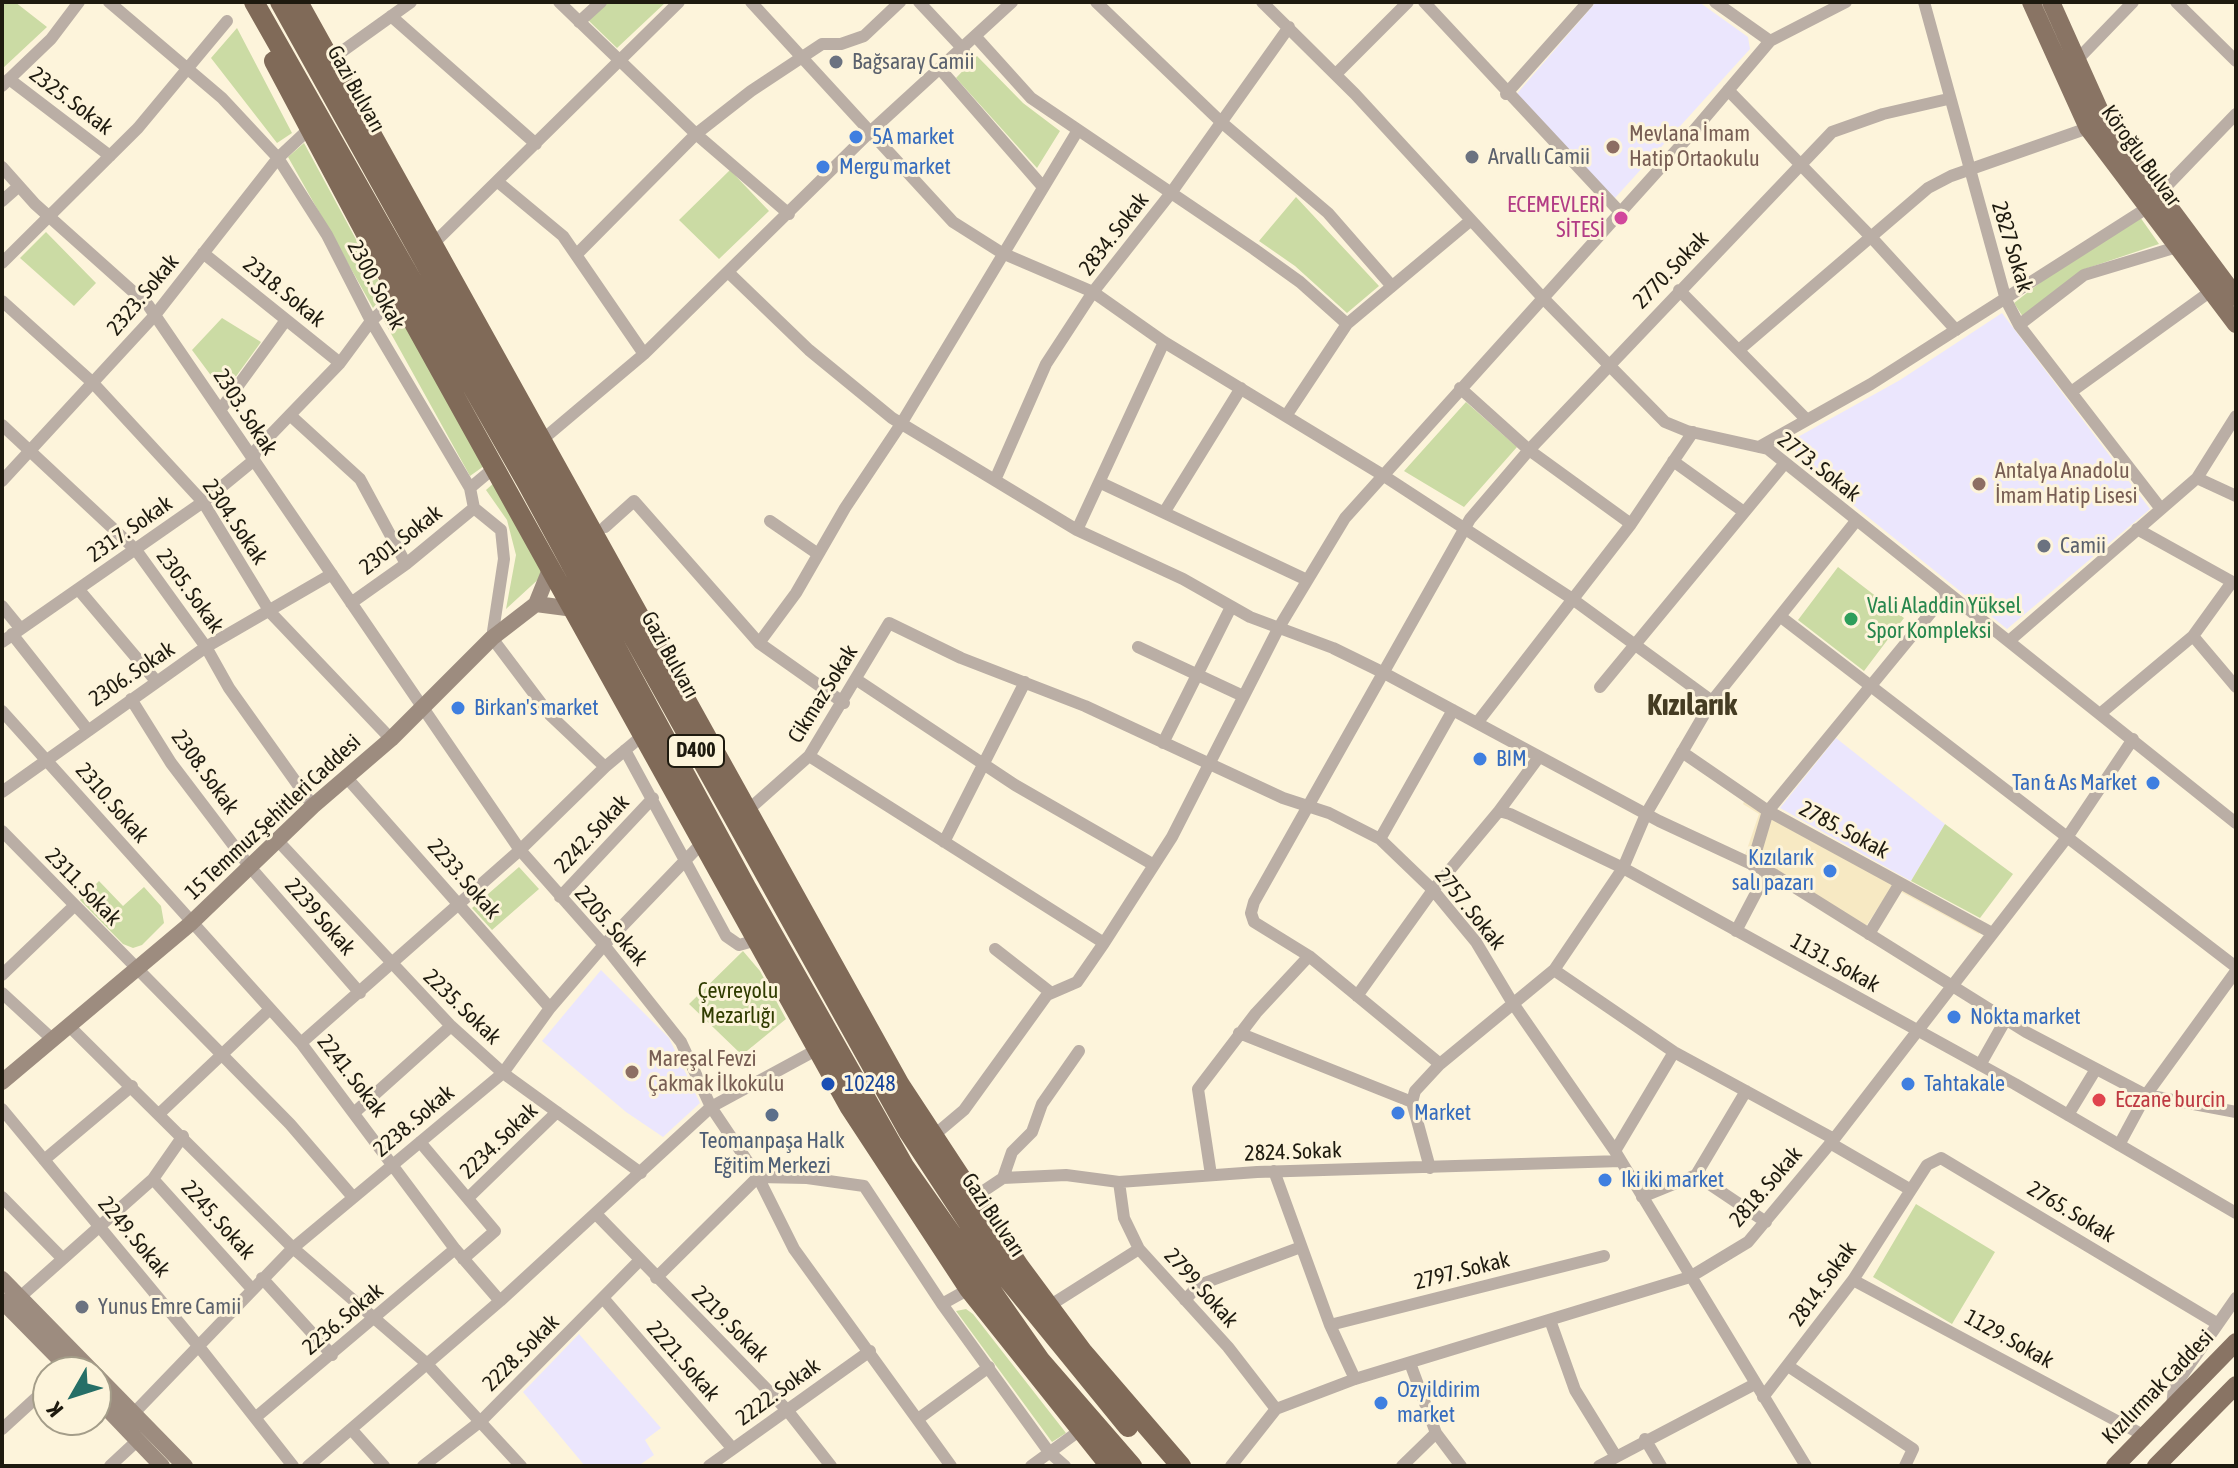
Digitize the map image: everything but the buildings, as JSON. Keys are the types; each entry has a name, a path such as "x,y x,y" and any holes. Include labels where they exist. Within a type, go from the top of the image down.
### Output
{"highway":[{"path":"252,2 286,88 308,130 857,1119 969,1289 1079,1431 1110,1466"},
{"name":"Gazi Bulvarı","path":"252,2 527,483 746,887 904,1166 1040,1360 1132,1466"},
{"name":"Gazi Bulvarı","path":"280,2 908,1131 996,1265 1094,1389 1163,1466"},
{"path":"298,2 747,811 932,1137 1049,1306 1126,1405 1181,1466"}],"main road":[{"name":"Köroğlu Bulvar","path":"2031,2 2088,128 2236,297"},
{"name":"Köroğlu Bulvar","path":"2051,2 2103,118 2177,247 2236,324"},
{"path":"551,567 536,604 574,609"},
{"name":"15 Temmuz Şehitleri Caddesi","path":"2,1082 190,924 279,842 313,806 391,739 492,638 536,604"},
{"path":"2,1279 78,1356"},
{"path":"2,1301 54,1356"},
{"name":"Kızılırmak Caddesi","path":"2115,1466 2236,1342"},
{"path":"2157,1466 2236,1385"},
{"path":"112,1390 185,1466"},
{"path":"112,1413 162,1466"}],"street":[{"path":"6,83 51,39 79,2"},
{"name":"2300. Sokak","path":"109,2 222,98 278,158 327,235 371,321 470,488 474,508"},
{"path":"330,60 411,2"},
{"path":"559,2 696,134 789,214"},
{"path":"579,22 601,2"},
{"path":"433,244 679,2"},
{"path":"751,2 803,54 953,222 1002,253 1093,292 1164,342 1381,474 1571,598 1712,701"},
{"path":"578,253 696,134 803,54 822,44 841,44 864,36 900,2"},
{"path":"919,2 964,50"},
{"path":"542,440 644,354 870,132 964,50 1012,2"},
{"path":"1096,2 1220,121 1328,213 1390,284"},
{"name":"2773. Sokak","path":"1262,2 1336,74 1470,221 1665,422 1693,432 1759,447 1785,463 2234,817"},
{"path":"1336,74 1408,2"},
{"path":"1424,2 1506,94 1619,211"},
{"path":"1506,94 1588,2"},
{"path":"1715,2 1770,41"},
{"path":"932,1137 964,1110 1050,992 1077,982 1104,943 1154,865 1278,629 1345,518 1770,41 1846,2"},
{"name":"2827 Sokak","path":"1924,2 1948,99 2006,300 2019,325 2161,509"},
{"path":"2076,61 2133,2"},
{"path":"2176,2 2236,61"},
{"path":"391,16 536,144"},
{"path":"2,263 138,128 227,21"},
{"name":"2834. Sokak","path":"995,480 1046,364 1093,292 1171,193 1289,27"},
{"path":"976,37 1031,98 1300,282 1347,324"},
{"path":"941,70 1043,187"},
{"name":"2325. Sokak","path":"6,83 110,156"},
{"path":"1728,90 1872,238 1956,330"},
{"name":"2770. Sokak","path":"1309,956 1254,922 1251,913 1307,806 1463,530 1529,450 1609,363 1832,132 1883,114 1948,99"},
{"path":"1759,447 1805,418 1871,384 2006,300 2153,202 2236,114"},
{"path":"1740,349 1928,188 1968,170 2088,128"},
{"name":"2323. Sokak","path":"2,481 155,315 278,158 308,130"},
{"path":"759,643 901,424 1078,130"},
{"name":"2303. Sokak","path":"2,167 48,215 148,305 422,707"},
{"path":"498,182 563,236 578,253 644,354"},
{"path":"2,201 19,186"},
{"path":"1286,416 1347,324 1390,284 1470,221"},
{"path":"2019,325 2084,275 2177,247"},
{"name":"2318. Sokak","path":"203,253 340,363"},
{"path":"729,273 809,350 901,424 1077,530 1183,579 1231,607 1278,629 1333,648 1384,673 1646,814 1767,872 2006,1019 2146,1095 2236,1112"},
{"path":"1679,290 1805,418"},
{"path":"2071,392 2211,291"},
{"name":"2317. Sokak","path":"11,635 203,502 253,461 256,450 340,363 371,321 399,296"},
{"name":"2304. Sokak","path":"2,301 93,383 203,502 270,612 391,739"},
{"path":"221,409 286,320"},
{"path":"1077,530 1164,342"},
{"path":"1165,511 1241,388"},
{"path":"1460,388 1529,450 1631,524"},
{"path":"291,416 347,463 360,479 406,564"},
{"path":"2009,641 2197,478 2236,416"},
{"name":"2305. Sokak","path":"2,425 136,550 206,647 229,688 313,806"},
{"path":"1477,723 1631,524 1693,432"},
{"path":"1673,461 1744,512"},
{"path":"1600,687 1785,463"},
{"path":"470,488 495,467"},
{"path":"2197,478 2236,496"},
{"path":"1101,483 1307,580"},
{"path":"605,527 634,501 759,643 844,703"},
{"path":"474,508 501,530 503,544 504,559 492,638 550,715 605,767"},
{"name":"2301. Sokak","path":"351,603 406,564 474,508"},
{"path":"770,521 818,554"},
{"path":"1430,1168 1412,1102 1415,1091 1440,1064 1554,970 1623,868 1646,814 1712,701 1856,521"},
{"path":"2101,713 2193,636 2234,583 2137,529"},
{"name":"2306. Sokak","path":"2,792 206,647 332,574"},
{"path":"79,590 156,681"},
{"path":"1752,865 1768,811 1947,593"},
{"path":"2,606 11,635 87,729"},
{"path":"1163,743 1231,607"},
{"path":"1781,617 2236,969 2146,1095 2119,1145"},
{"name":"Cikmaz Sokak","path":"747,811 809,756 844,703 889,623"},
{"name":"2757. Sokak","path":"889,623 1329,813 1380,839 1433,890 1476,942 1512,1002 1618,1156 1806,1466"},
{"path":"2193,636 2236,687"},
{"path":"1138,647 1243,696"},
{"path":"857,680 984,764 1154,865"},
{"path":"944,842 1025,682"},
{"name":"2308. Sokak","path":"131,699 171,763 250,867"},
{"name":"2205. Sokak","path":"422,707 520,850 604,945 681,1042 711,1107 758,1177 794,1249 948,1462"},
{"path":"1380,839 1453,710"},
{"name":"2310. Sokak","path":"2,711 190,924"},
{"path":"301,1043 520,850 605,767 642,736"},
{"name":"2818. Sokak","path":"1276,1409 1355,1379 1690,1277 1748,1242 1832,1141 2068,836 2133,739"},
{"path":"625,750 732,943 757,940"},
{"name":"2785. Sokak","path":"1682,752 1768,811 1992,933"},
{"path":"809,756 1104,943"},
{"path":"1357,996 1433,890 1539,757"},
{"name":"2233. Sokak","path":"347,778 550,1008"},
{"name":"2242. Sokak","path":"560,897 653,798"},
{"name":"1131. Sokak","path":"1499,811 1623,868 1980,1065 2236,1213"},
{"name":"2311. Sokak","path":"2,831 135,971 290,1124 352,1196"},
{"name":"2235. Sokak","path":"279,842 451,1026 503,1073 641,1173"},
{"name":"2238. Sokak","path":"134,1413 200,1348 293,1248 503,1073 550,1008 604,945 702,843"},
{"name":"2239 Sokak","path":"250,867 360,993"},
{"path":"1736,931 1767,872"},
{"path":"1869,934 1900,883"},
{"path":"2,975 73,907"},
{"name":"2241. Sokak","path":"190,924 301,1043 459,1254 500,1301"},
{"path":"995,949 1050,992"},
{"path":"1211,1175 1198,1089 1239,1033 1309,956 1440,1064"},
{"path":"1554,970 1674,1052 1832,1141 1911,1190"},
{"path":"2,993 51,1038"},
{"path":"160,1113 269,1010"},
{"path":"1980,1065 2006,1019"},
{"path":"69,1026 293,1248 425,1362 521,1466"},
{"path":"355,1112 451,1026"},
{"path":"1239,1033 1412,1102"},
{"path":"308,1466 425,1362 500,1301 711,1107 818,1049"},
{"path":"973,1198 1003,1178 1012,1152 1032,1132 1042,1104 1079,1051"},
{"path":"1618,1156 1674,1052"},
{"path":"2068,1115 2096,1069"},
{"path":"44,1160 132,1086"},
{"path":"1642,1197 1696,1175 1746,1091"},
{"name":"2249. Sokak","path":"2,1109 200,1348 293,1466"},
{"name":"2234. Sokak","path":"468,1198 557,1112"},
{"path":"20,1297 153,1179 183,1136"},
{"path":"420,1142 468,1198"},
{"name":"2824. Sokak","path":"1003,1178 1066,1175 1119,1182 1274,1171 1430,1168 1618,1156"},
{"name":"2765. Sokak","path":"1911,1190 1927,1165 1941,1158 2218,1324"},
{"path":"1274,1171 1330,1325 1355,1379"},
{"path":"1696,1175 1766,1222"},
{"path":"656,1278 758,1177 807,1178 864,1186 942,1304 1049,1452 1065,1466"},
{"name":"2245. Sokak","path":"153,1179 252,1289"},
{"name":"2799. Sokak","path":"1119,1182 1124,1218 1139,1249 1228,1347 1276,1409"},
{"name":"2814. Sokak","path":"1763,1397 1853,1280 1911,1190"},
{"path":"2,1197 63,1259"},
{"name":"2236. Sokak","path":"255,1418 374,1319 459,1254 495,1231 468,1198"},
{"name":"2219. Sokak","path":"596,1214 787,1410 831,1466"},
{"path":"1185,1300 1199,1285 1301,1247"},
{"path":"1049,1306 1139,1249"},
{"name":"2797. Sokak","path":"1330,1325 1604,1256"},
{"name":"2228. Sokak","path":"423,1466 481,1421 640,1260"},
{"name":"2245. Sokak","path":"262,1278 332,1355"},
{"name":"1129. Sokak","path":"1853,1280 2145,1436"},
{"path":"942,1304 969,1289"},
{"name":"2221. Sokak","path":"603,1298 733,1449"},
{"path":"2172,1408 2174,1387 2236,1298"},
{"path":"1550,1320 1575,1390 1615,1455"},
{"name":"2222. Sokak","path":"709,1466 870,1351"},
{"path":"1410,1363 1436,1433 1461,1466"},
{"path":"1788,1366 1913,1449 1905,1466"},
{"path":"918,1419 989,1367"},
{"path":"1599,1466 1645,1439 1755,1384"},
{"path":"2,1429 32,1402"},
{"path":"1231,1466 1276,1409"},
{"path":"351,1429 384,1466"},
{"path":"1031,1466 1079,1431"},
{"path":"1402,1466 1436,1433"},
{"path":"1645,1439 1661,1466"},
{"path":"110,1466 138,1440"},
{"path":"933,1466 948,1462"}],"shaded area":[{"name":"Mevlana İmam Hatip Ortaokulu","path":"1596,2 1699,2 1748,37 1750,49 1615,198 1515,96"},
{"name":"Antalya Anadolu İmam Hatip Lisesi","path":"2002,313 2150,509 2007,629 1796,459 1796,438 1900,380"},
{"path":"1836,738 1945,824 1911,881 1780,808"},
{"name":"Kızılarık salı pazarı","path":"1748,793 1985,924 1979,934 1892,887 1866,926 1745,855 1759,814 1743,804"},
{"name":"Mareşal Fevzi Çakmak İlkokulu","path":"601,970 669,1038 700,1103 663,1137 626,1112 542,1041"},
{"path":"579,1334 661,1428 645,1440 654,1455 638,1466 585,1466 523,1392"}],"green space":[{"path":"2,2 15,2 47,27 2,69"},
{"path":"608,2 666,2 617,48 588,20"},
{"path":"237,28 292,133 277,143 211,58"},
{"path":"977,56 1023,103 1060,131 1037,168 956,78"},
{"path":"304,143 385,293 373,308 288,157"},
{"path":"730,170 769,211 719,259 679,220"},
{"path":"1296,197 1379,286 1347,313 1295,266 1259,241"},
{"path":"2140,217 2159,244 2082,270 2023,317 2014,303 2063,265"},
{"path":"46,232 96,283 74,306 20,258"},
{"path":"399,313 484,466 470,476 384,321"},
{"path":"222,318 261,342 224,393 192,350"},
{"path":"1466,402 1517,447 1464,507 1404,471"},
{"path":"495,482 543,575 506,609 516,555 507,520 486,490"},
{"name":"Vali Aladdin Yüksel Spor Kompleksi","path":"1838,567 1904,618 1864,671 1798,620"},
{"path":"1945,824 2013,874 1980,918 1911,881"},
{"path":"519,867 539,889 492,930 472,908"},
{"path":"99,881 123,906 144,887 161,906 164,923 142,945 133,948 123,944 80,900"},
{"name":"Çevreyolu Mezarlığı","path":"743,951 760,971 786,1019 742,1055 689,1004"},
{"path":"1916,1204 1995,1252 1952,1324 1873,1277"},
{"path":"966,1309 1066,1433 1052,1442 956,1311"}],"place":[{"name":"Bağsaray Camii","path":"836,62"},
{"name":"5A market","path":"856,137"},
{"name":"Mevlana İmam Hatip Ortaokulu","path":"1613,147"},
{"name":"Arvallı Camii","path":"1472,157"},
{"name":"Mergu market","path":"823,167"},
{"name":"ECEMEVLERİ SİTESİ","path":"1621,218"},
{"name":"Antalya Anadolu İmam Hatip Lisesi","path":"1979,484"},
{"name":"Camii","path":"2044,546"},
{"name":"Vali Aladdin Yüksel Spor Kompleksi","path":"1851,619"},
{"name":"Birkan's market","path":"458,708"},
{"name":"BIM","path":"1480,759"},
{"name":"Tan & As Market","path":"2153,783"},
{"name":"Kızılarık salı pazarı","path":"1830,871"},
{"name":"Nokta market","path":"1954,1017"},
{"name":"Mareşal Fevzi Çakmak İlkokulu","path":"632,1072"},
{"name":"10248","path":"828,1084"},
{"name":"Tahtakale","path":"1908,1084"},
{"name":"Eczane burcin","path":"2099,1100"},
{"name":"Market","path":"1398,1113"},
{"name":"Teomanpaşa Halk Eğitim Merkezi","path":"772,1115"},
{"name":"Iki iki market","path":"1605,1180"},
{"name":"Yunus Emre Camii","path":"82,1307"},
{"name":"Ozyildirim market","path":"1381,1403"}],"district":[{"name":"Kızılarık","path":"1692,706"}]}
